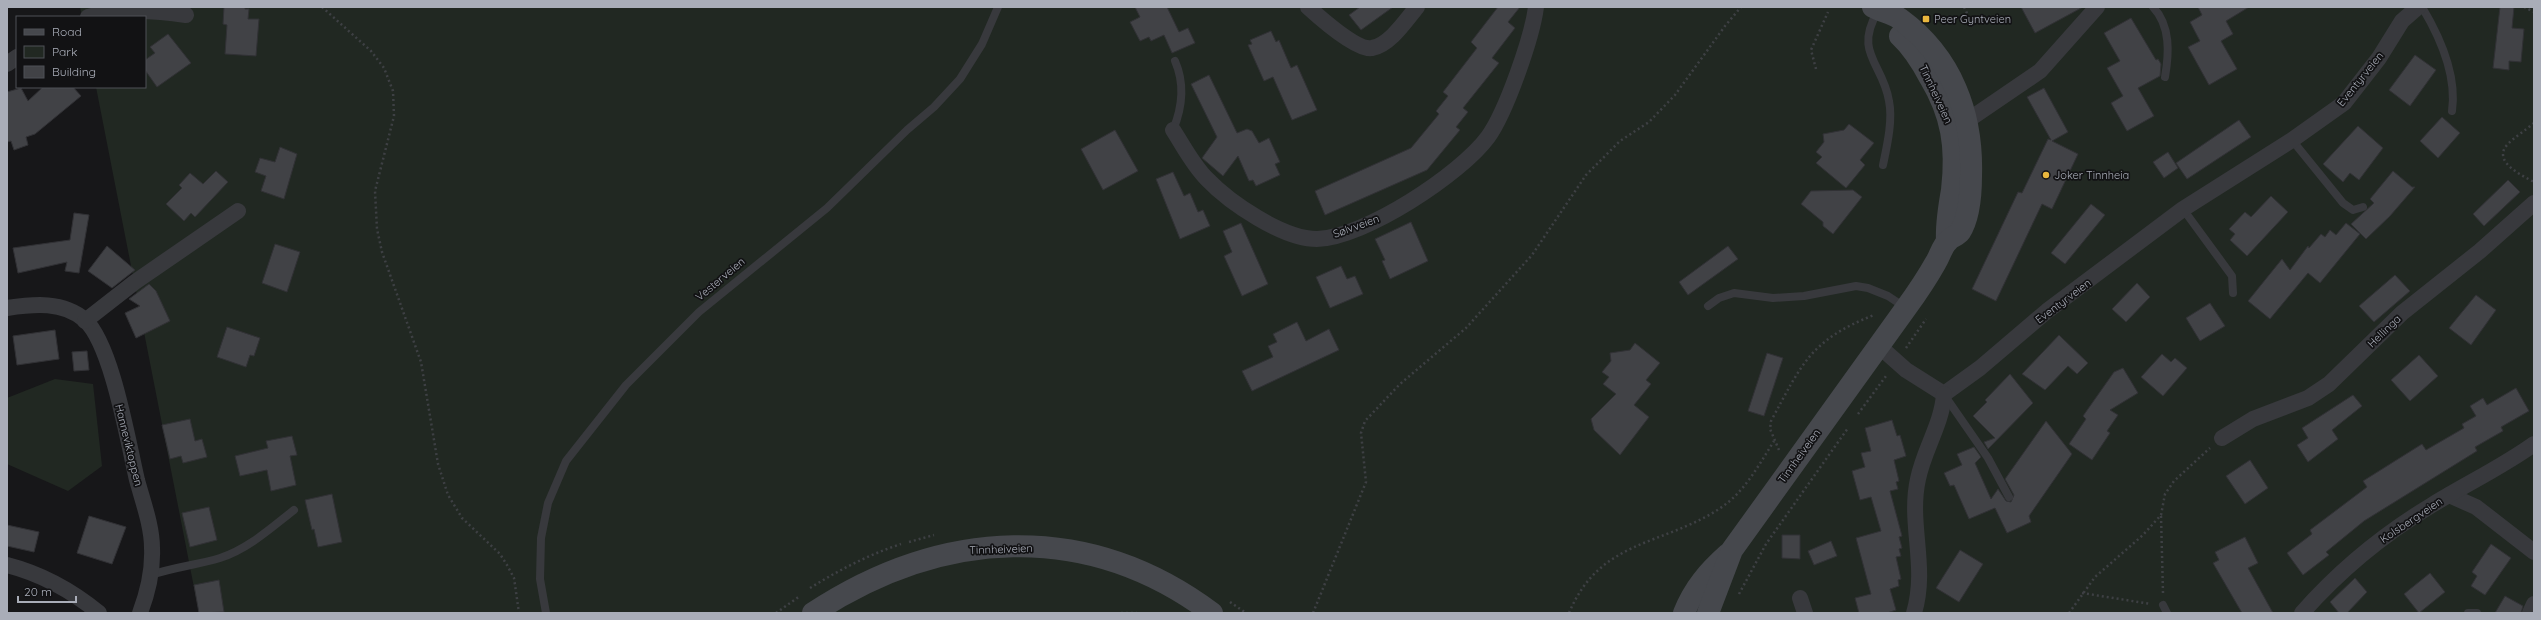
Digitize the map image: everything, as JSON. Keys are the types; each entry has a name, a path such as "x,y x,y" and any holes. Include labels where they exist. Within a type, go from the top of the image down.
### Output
{"street":[{"path":"1308,7 1359,46 1371,49 1396,32 1417,7"},
{"name":"Sølvveien","path":"1173,130 1196,166 1208,180 1272,227 1294,235 1317,239 1337,235 1377,219 1432,187 1460,166 1488,137 1499,116 1527,46 1534,24 1536,7"},
{"path":"1960,126 2040,71 2097,7"},
{"name":"Eventyrveien","path":"1944,394 1980,368 2047,311 2183,210 2292,140 2344,103 2379,58 2402,21 2418,7"},
{"name":"Tinnheiveien","path":"1708,613 1732,550 1925,281 1947,241 1960,232 1966,215 1972,165 1960,126 1965,108 1951,78 1928,45 1901,19 1890,13 1876,9"},
{"path":"92,16 106,12 129,11 166,12 186,15"},
{"path":"7,64 16,58"},
{"name":"Hellinga","path":"2222,438 2252,419 2308,398 2329,384 2402,313 2480,251 2534,203"},
{"path":"85,321 135,282 238,211"},
{"name":"Hanneviktoppen","path":"7,308 42,304 66,308 85,321 97,337 109,366 117,396 152,547 151,575 140,613"},
{"path":"1879,346 1896,361 1944,394 1943,406 1936,430 1918,478 1916,504 1921,570 1914,613"},
{"name":"Kolsbergveien","path":"2302,613 2359,557 2383,537 2534,444"},
{"path":"2449,495 2476,507 2534,552"},
{"name":"Tinnheiveien","path":"813,613 846,591 885,573 928,558 970,549 1017,546 1060,549 1106,558 1154,576 1191,598 1212,613"},
{"path":"1684,613 1703,576 1732,550"},
{"path":"7,565 27,570 58,584 99,613"},
{"path":"2530,613 2534,604"}],"lane":[{"name":"Vesterveien","path":"546,613 540,579 541,538 548,503 571,454 626,385 699,312 827,208 907,130 934,107 960,79 978,50 998,7"},
{"path":"2153,7 2162,21 2169,46 2165,77"},
{"path":"2422,7 2436,34 2446,62 2453,92 2452,111"},
{"name":"Tinnheiveien","path":"1876,9 1870,23 1868,42 1871,60 1883,80 1890,101 1886,149 1883,165"},
{"name":"Sølvveien","path":"1173,130 1183,90 1181,74 1175,61"},
{"path":"2292,140 2343,203 2353,210 2363,207"},
{"path":"2183,210 2232,276 2233,293"},
{"path":"1708,306 1719,298 1734,293 1773,298 1804,296 1856,286 1868,288 1888,296 1906,308"},
{"path":"1944,394 1988,458 2009,497"},
{"path":"151,575 172,567 220,558 237,552 294,510"},
{"path":"2468,613 2477,613"}],"path":[{"path":"322,7 371,51 384,68 393,91 394,116 375,191 377,229 380,245 390,278 421,362 438,464 448,495 462,518 500,554 507,565 514,578 519,613"},
{"path":"1313,613 1366,482 1361,433 1365,421 1400,384 1476,317 1532,255 1586,175 1620,141 1649,122 1675,95 1725,26 1741,7"},
{"path":"1964,7 1973,26"},
{"path":"2524,7 2534,12"},
{"path":"1816,69 1811,50 1828,12"},
{"path":"2534,123 2506,145 2504,150 2504,159 2510,169 2534,182"},
{"path":"1793,464 1782,454 1774,441 1771,421 1801,365 1833,334 1876,314 1888,296"},
{"path":"1853,420 1896,361"},
{"path":"1736,601 1766,544 1849,427"},
{"path":"2082,593 2165,609 2161,515 2165,494 2174,481 2222,438"},
{"path":"1569,613 1574,600 1593,574 1616,555 1719,509 1742,490 1774,441"},
{"path":"2069,613 2095,577 2143,535 2161,515"},
{"path":"1121,613 1137,613"}],"green space":[{"path":"80,7 2534,7 2534,613 199,613 96,88 146,88 146,16 82,16"},
{"path":"55,379 93,384 102,466 68,491 7,464 7,398"}],"building":[{"path":"224,7 245,7 245,9 249,9 248,19 259,19 256,56 225,54 227,25 223,24"},
{"path":"1135,7 1167,7 1179,32 1188,28 1195,43 1172,53 1164,35 1151,41 1149,37 1140,41 1130,22 1140,17"},
{"path":"1360,7 1393,7 1361,30 1349,15"},
{"path":"1498,7 1520,7 1508,22 1515,28 1492,58 1499,63 1463,108 1468,112 1456,127 1460,130 1427,170 1325,215 1315,191 1411,148 1439,114 1436,111 1448,96 1443,92 1477,48 1471,42"},
{"path":"2021,7 2083,7 2035,33"},
{"path":"2198,7 2249,7 2226,21 2233,34 2221,41 2237,69 2209,85 2188,47 2200,41 2190,22 2202,15"},
{"path":"2500,7 2514,7 2512,28 2524,29 2521,62 2509,61 2509,70 2493,68"},
{"path":"2131,18 2156,60 2158,59 2161,64 2160,76 2138,88 2154,116 2127,131 2111,103 2123,96 2107,68 2120,61 2104,33"},
{"path":"1271,31 1276,42 1279,40 1291,68 1297,65 1317,110 1292,120 1273,77 1264,81 1248,45 1252,44 1250,40"},
{"path":"168,34 191,63 157,87 146,71 146,59 155,53 150,47"},
{"path":"2415,55 2436,70 2410,106 2389,90"},
{"path":"1209,75 1237,133 1247,129 1252,131 1259,143 1269,138 1280,162 1275,164 1280,175 1256,186 1253,180 1249,181 1238,156 1223,176 1202,158 1217,137 1191,84"},
{"path":"21,88 28,101 42,88 74,88 81,96 35,134 26,137 28,145 14,150 11,141 7,142 7,92"},
{"path":"2044,88 2068,132 2052,141 2078,154 2052,209 2042,204 1996,301 1972,289 2018,192 2022,193 2048,139 2051,140 2027,97"},
{"path":"2442,117 2460,133 2438,158 2420,141"},
{"path":"2239,120 2251,137 2187,179 2176,163"},
{"path":"1849,124 1874,143 1860,160 1865,165 1846,188 1816,163 1822,157 1816,152 1824,142 1823,134 1844,130"},
{"path":"2358,126 2383,148 2359,180 2350,173 2343,182 2323,164"},
{"path":"1115,130 1138,171 1103,190 1081,149"},
{"path":"280,147 297,154 284,199 261,191 266,176 255,172 260,158 275,162"},
{"path":"2168,152 2178,168 2164,178 2153,162"},
{"path":"216,171 228,182 195,217 191,213 184,221 166,204 182,188 179,185 190,173 203,184"},
{"path":"2393,171 2412,187 2415,187 2390,216 2366,239 2351,224 2374,203 2370,199"},
{"path":"1173,172 1184,196 1190,193 1198,212 1203,210 1210,226 1180,239 1156,179"},
{"path":"2508,180 2520,192 2484,226 2473,214"},
{"path":"1853,190 1862,197 1833,234 1823,226 1823,222 1801,204 1811,191"},
{"path":"2271,196 2288,212 2247,256 2230,240 2235,234 2229,229 2245,212 2251,217"},
{"path":"2091,204 2105,215 2065,264 2051,253"},
{"path":"74,213 89,215 79,273 65,271 67,262 18,273 13,248 70,240"},
{"path":"1411,222 1428,261 1390,279 1382,261 1385,260 1375,239"},
{"path":"1241,223 1268,284 1242,296 1224,256 1232,252 1223,231"},
{"path":"2346,223 2360,234 2320,283 2308,273 2270,319 2248,301 2282,259 2290,270 2308,246 2309,248 2321,234 2325,237 2330,230 2336,235"},
{"path":"275,244 300,252 287,292 262,283"},
{"path":"107,246 135,270 112,288 88,271"},
{"path":"1728,246 1738,259 1688,295 1679,282"},
{"path":"1341,266 1347,279 1355,276 1363,294 1330,308 1316,277"},
{"path":"2395,275 2410,291 2374,322 2359,306"},
{"path":"2137,283 2150,297 2126,322 2112,309"},
{"path":"149,284 156,291 170,321 136,338 125,313 140,306 129,299"},
{"path":"2476,295 2496,310 2471,345 2449,328"},
{"path":"2210,303 2225,326 2200,341 2186,318"},
{"path":"1297,322 1306,341 1329,329 1339,350 1252,391 1242,371 1273,357 1268,346 1277,342 1273,334"},
{"path":"227,327 260,338 254,356 250,355 246,367 217,357"},
{"path":"55,330 59,359 17,365 13,336"},
{"path":"2059,335 2088,363 2077,374 2068,366 2045,390 2022,374"},
{"path":"1635,343 1660,363 1646,380 1651,384 1634,405 1649,417 1620,455 1594,430 1591,419 1616,394 1603,384 1609,377 1602,372 1611,361 1610,353 1630,350"},
{"path":"87,351 89,370 74,371 72,352"},
{"path":"1767,353 1783,358 1764,416 1748,411"},
{"path":"2162,354 2171,362 2175,358 2187,368 2163,396 2141,377"},
{"path":"2419,355 2438,376 2410,401 2391,380"},
{"path":"2123,368 2138,393 2110,410 2118,415 2107,431 2110,433 2092,460 2069,444 2086,419 2083,416 2114,372"},
{"path":"2010,374 2033,403 1988,449 1984,442 1995,438 1973,416 1987,402 1985,400"},
{"path":"2516,388 2529,411 2501,427 2503,431 2475,447 2477,451 2364,521 2326,552 2329,555 2303,575 2287,553 2312,534 2310,530 2367,487 2363,481 2422,444 2426,450 2464,428 2462,424 2476,416 2470,406 2483,398 2487,405"},
{"path":"2353,395 2362,406 2332,430 2338,439 2308,462 2297,445 2308,438 2302,428"},
{"path":"190,419 195,441 202,439 207,457 183,463 181,456 170,459 162,425"},
{"path":"1892,420 1897,436 1900,435 1906,456 1894,460 1899,481 1896,482 1898,489 1890,491 1902,536 1899,537 1902,548 1899,549 1901,556 1896,557 1901,579 1898,580 1899,586 1890,589 1896,610 1887,613 1859,613 1855,598 1871,594 1856,538 1881,531 1871,497 1860,500 1852,471 1865,467 1861,453 1871,451 1865,428"},
{"path":"2046,421 2072,454 2029,516 2031,522 2007,533 1995,508 1969,519 1954,485 1950,486 1944,473 1962,465 1957,454 1974,447 1981,457 1975,463 1991,499 1998,489 2006,501 2011,502 2014,495 2005,479"},
{"path":"292,436 297,455 290,456 296,485 271,491 267,470 240,476 235,456 268,448 266,441"},
{"path":"2250,460 2268,488 2245,504 2226,476"},
{"path":"332,494 342,542 318,547 314,529 312,530 305,500"},
{"path":"209,507 217,540 190,547 182,513"},
{"path":"89,516 126,527 112,564 77,553"},
{"path":"7,525 39,532 34,552 7,546"},
{"path":"1782,535 1800,535 1800,559 1782,558"},
{"path":"2245,537 2258,563 2248,568 2273,613 2242,613 2213,563 2219,560 2215,552"},
{"path":"1831,541 1837,556 1814,565 1808,551"},
{"path":"2491,544 2511,558 2485,595 2471,586 2477,576 2472,572"},
{"path":"1960,550 1983,564 1959,602 1936,588"},
{"path":"2430,573 2445,592 2419,613 2404,594"},
{"path":"2355,578 2367,592 2347,613 2339,613 2330,602"},
{"path":"219,580 224,612 199,613 194,585"},
{"path":"2505,596 2523,606 2521,613 2495,613"}],"place":[{"name":"Peer Gyntveien","path":"1926,19"},
{"name":"Joker Tinnheia","path":"2046,175"}]}
